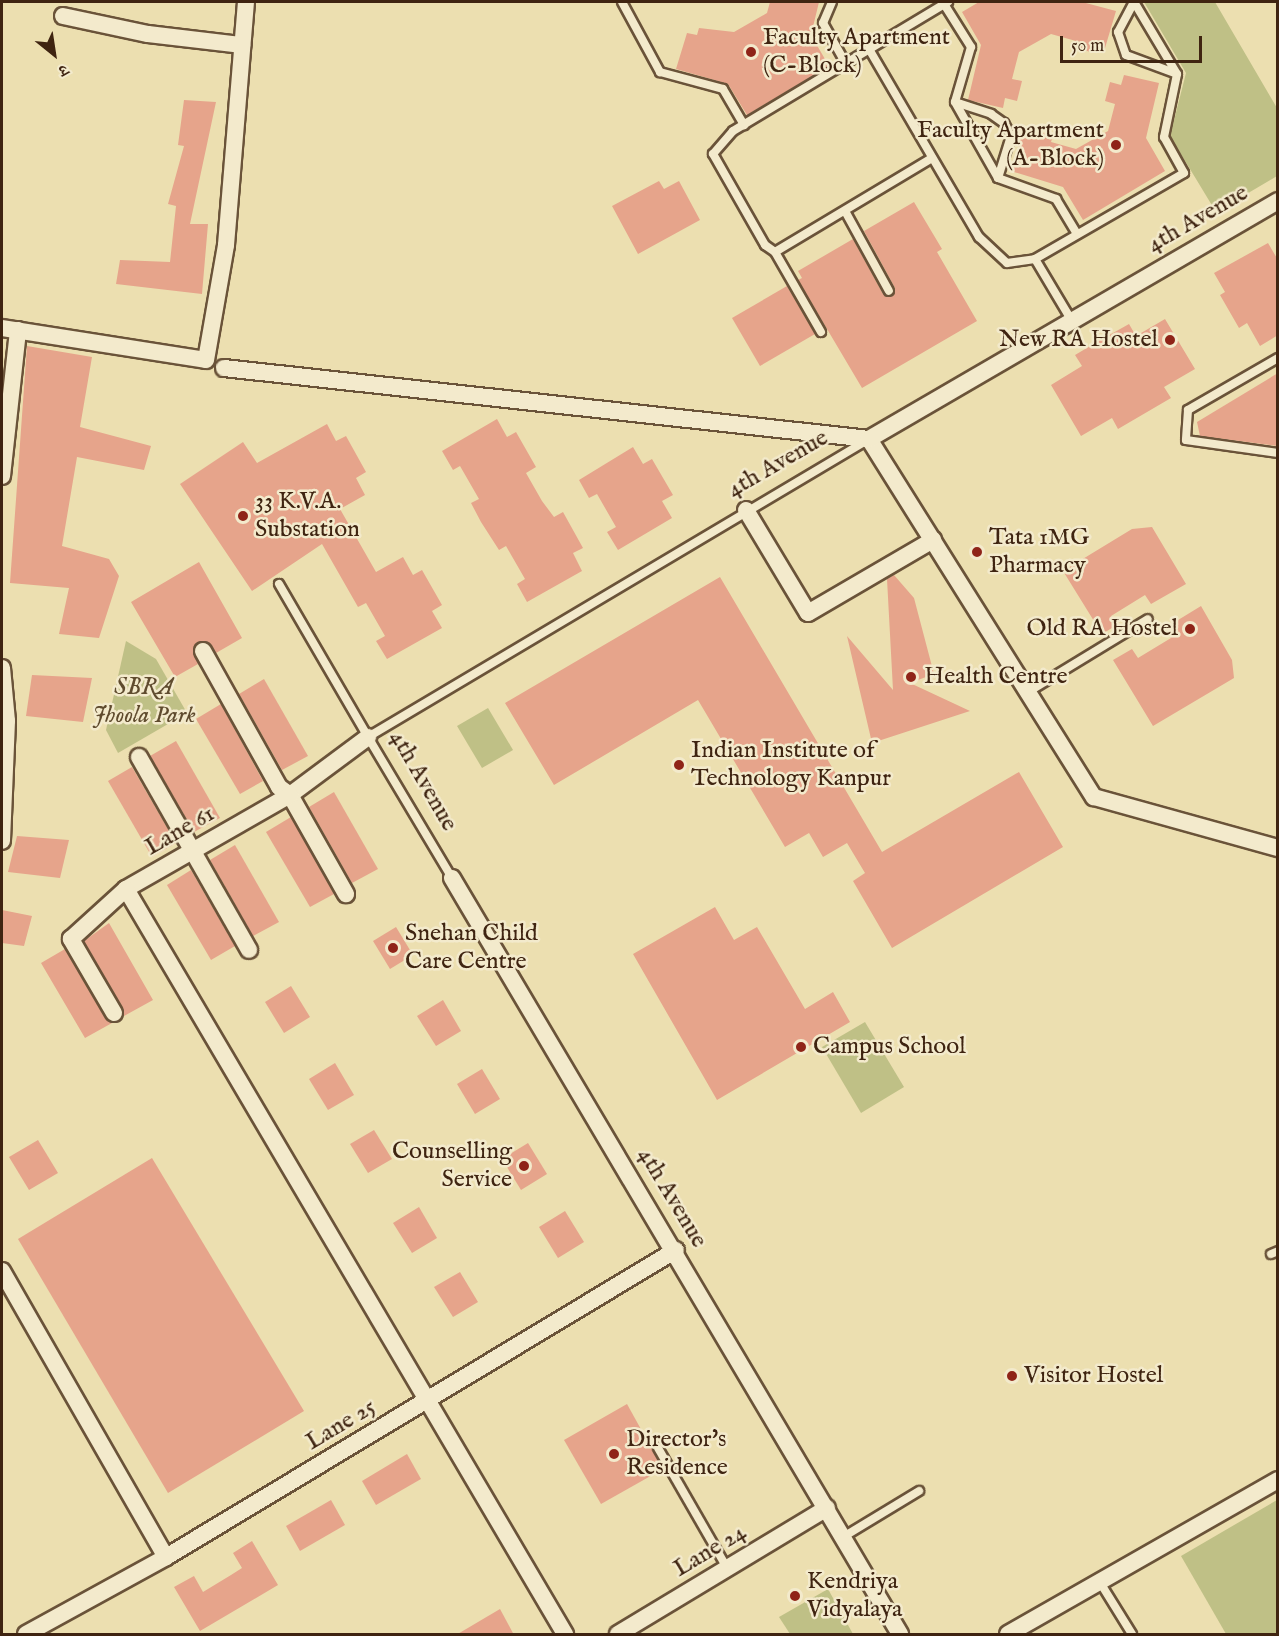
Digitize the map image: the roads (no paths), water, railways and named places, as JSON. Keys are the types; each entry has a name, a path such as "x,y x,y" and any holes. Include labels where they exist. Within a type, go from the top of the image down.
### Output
{"street":[{"path":"2,476 10,329 206,360 226,244 246,2"},
{"path":"63,16 148,34 242,45"},
{"name":"4th Avenue","path":"869,439 1278,201"},
{"path":"224,369 869,439 1094,797 1278,848"},
{"path":"746,510 808,613 933,540"},
{"path":"202,651 279,787 290,795 346,894"},
{"path":"2,668 7,721 2,841"},
{"name":"Lane 61","path":"114,1013 71,939 126,889 290,795 368,737"},
{"path":"139,757 249,950"},
{"name":"4th Avenue","path":"452,878 676,1250 900,1635"},
{"path":"126,889 565,1635"},
{"name":"Lane 25","path":"26,1635 166,1557 428,1402 676,1250"},
{"path":"2,1271 166,1557"},
{"path":"1008,1635 1101,1584 1278,1480"},
{"name":"Lane 24","path":"618,1635 827,1508"}],"lane":[{"path":"622,2 660,72 723,89 744,125"},
{"path":"832,2 823,23 845,62"},
{"path":"869,48 979,237 1007,262 1035,260 1184,172 1164,137 1177,74 1134,2"},
{"path":"1134,2 1118,32 1126,55 1177,74"},
{"path":"821,332 775,252 765,245 713,154 725,139 744,125 946,3 970,47 955,102 998,178 1056,199 1077,234"},
{"path":"955,102 991,114 1004,123 1011,136 998,178"},
{"path":"775,252 932,158"},
{"path":"845,211 889,291"},
{"path":"1035,260 1072,321"},
{"path":"1278,358 1188,410 1186,440 1278,453"},
{"name":"4th Avenue","path":"452,878 368,737 746,510 869,439"},
{"path":"279,584 368,737"},
{"path":"1028,692 1148,619"},
{"path":"658,1448 727,1568"},
{"path":"843,1537 919,1491"},
{"path":"1101,1584 1132,1635"}],"place":[{"name":"Faculty Apartment (C-Block)","path":"751,52"},
{"name":"Faculty Apartment (A-Block)","path":"1116,145"},
{"name":"New RA Hostel","path":"1170,340"},
{"name":"33 K.V.A. Substation","path":"243,516"},
{"name":"Tata 1MG Pharmacy","path":"977,552"},
{"name":"Old RA Hostel","path":"1190,629"},
{"name":"Health Centre","path":"911,677"},
{"name":"Indian Institute of Technology Kanpur","path":"679,765"},
{"name":"Snehan Child Care Centre","path":"393,948"},
{"name":"Campus School","path":"801,1047"},
{"name":"Counselling Service","path":"524,1166"},
{"name":"Visitor Hostel","path":"1012,1376"},
{"name":"Director's Residence","path":"614,1454"},
{"name":"Kendriya Vidyalaya","path":"795,1596"}],"park label":[{"name":"SBRA Jhoola Park","path":"144,702"}]}
